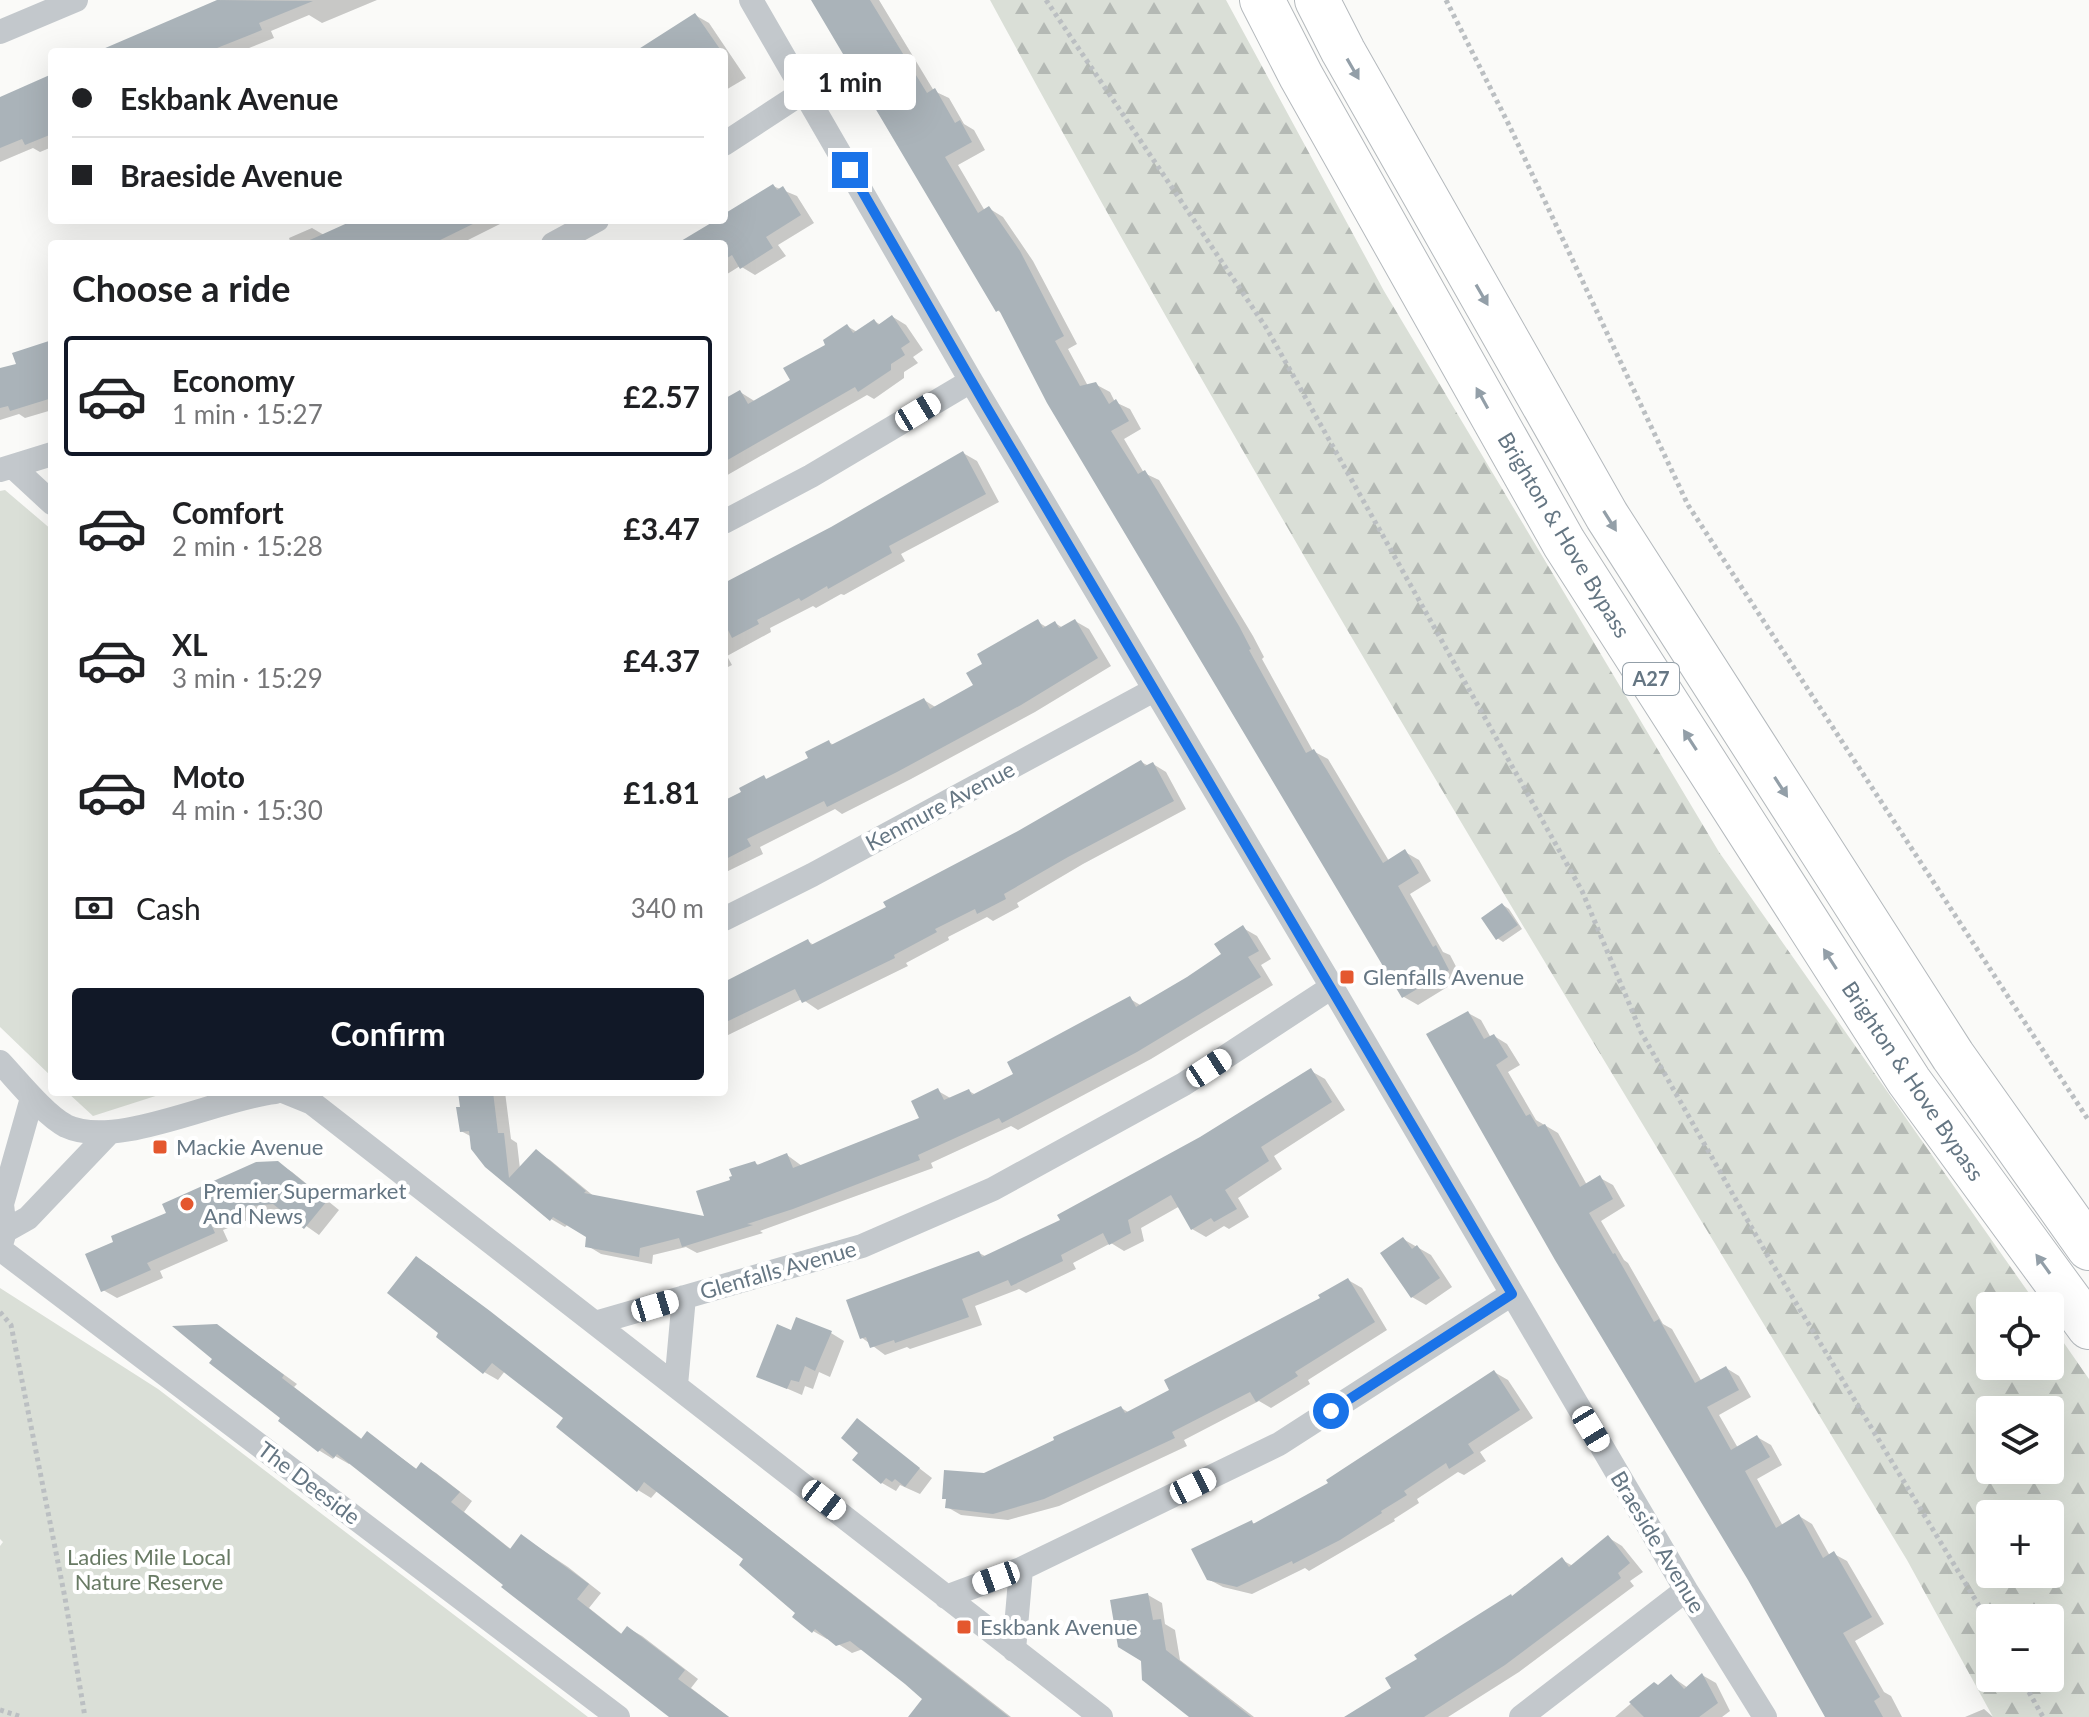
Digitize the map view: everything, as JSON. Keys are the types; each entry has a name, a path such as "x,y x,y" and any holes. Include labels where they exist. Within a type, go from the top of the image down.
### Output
{"highway":[{"name":"Brighton & Hove Bypass","path":"1262,0 1308,90 1564,543 1909,1081 2089,1327"},
{"name":"A27","path":"1317,0 1607,516 1953,1056 2089,1248"}],"street":[{"path":"0,32 76,0"},
{"name":"Braeside Avenue","path":"751,0 971,381 1686,1590 1765,1717"},
{"path":"728,141 805,91"},
{"path":"560,240 590,224"},
{"path":"728,520 811,476 971,381"},
{"path":"7,468 48,455"},
{"path":"7,468 48,500"},
{"name":"Kenmure Avenue","path":"728,917 812,875 1154,690"},
{"name":"Glenfalls Avenue","path":"595,1323 862,1246 993,1189 1184,1084 1332,987"},
{"path":"0,1062 32,1098 67,1126 108,1134 142,1127 243,1096"},
{"path":"2,1243 2,1204 32,1098"},
{"path":"319,1098 595,1323 1101,1717"},
{"path":"2,1243 108,1134"},
{"name":"The Deeside","path":"2,1243 618,1717"},
{"path":"946,1597 1021,1569 1279,1444 1512,1294"},
{"name":"Glenfalls Avenue","path":"676,1385 684,1297"},
{"path":"1014,1650 1021,1569"},
{"path":"1521,1717 1686,1590"}],"path":[{"path":"1046,0 1267,329 1582,891 1641,1032 1770,1260 1978,1604"},
{"path":"1446,0 1509,125 1688,505 2089,1121"},
{"path":"0,1312 11,1325 65,1598 85,1717"},
{"path":"2029,1692 2043,1717"},
{"path":"0,1710 22,1717"}],"green space":[{"path":"990,0 1226,0 1384,291 1719,852 2028,1292 1976,1292 1976,1380 2064,1380 2064,1343 2089,1379 2089,1717 1993,1717 1979,1692 2064,1692 2064,1604 1976,1604 1976,1686 1907,1560 1439,785 1211,395"},
{"path":"5,490 48,527 48,1073 0,1027 0,491"},
{"path":"71,1096 156,1096 93,1116"},
{"name":"Ladies Mile Local Nature Reserve","path":"0,1288 158,1389 588,1717 0,1717 0,1546 3,1542 0,1539"}],"building":[{"path":"217,0 313,1 259,23 262,30 217,48 105,48"},
{"path":"811,0 870,0 927,93 935,88 955,123 960,120 972,142 945,157 978,213 989,206 1020,251 1064,336 1055,341 1080,386 1096,382 1109,404 1116,399 1129,421 1111,431 1138,474 1145,470 1239,626 1306,753 1314,749 1383,863 1405,849 1419,873 1398,886 1449,970 1402,998 1047,403 999,310 996,312"},
{"path":"695,13 719,48 640,48"},
{"path":"48,76 48,136 25,145 22,139 0,148 0,97"},
{"path":"773,184 777,190 783,186 801,215 766,237 773,248 740,269 732,255 728,258 728,240 683,240 709,224 728,224 728,212"},
{"path":"345,224 473,224 440,240 310,240"},
{"path":"892,315 910,342 901,348 905,355 891,364 891,370 858,392 855,387 728,460 728,397 740,390 748,404 790,380 783,368 825,345 823,340 847,324 853,333 874,319 878,325"},
{"path":"48,341 48,399 10,411 8,406 0,408 0,368 16,364 12,353"},
{"path":"963,451 986,494 889,546 892,553 828,589 827,586 801,601 799,598 757,620 759,624 732,638 728,630 728,581 831,527"},
{"path":"1038,619 1043,628 1055,621 1059,628 1075,619 1098,658 1021,705 897,772 827,807 824,801 747,839 751,846 728,858 728,798 741,792 739,788 764,775 766,779 808,758 805,752 829,740 831,745 924,698 930,709 973,685 966,673 982,664 977,654"},
{"path":"1141,760 1145,766 1153,762 1174,801 1004,894 1006,899 977,914 975,909 935,929 937,932 894,955 895,958 802,1003 795,989 728,1021 728,980 808,939 811,945 886,907 883,902 1018,831"},
{"path":"1502,903 1518,925 1496,940 1481,918"},
{"path":"1243,925 1259,951 1248,957 1261,977 1137,1052 1002,1123 999,1118 918,1155 920,1160 747,1224 753,1225 682,1247 679,1238 640,1248 639,1257 585,1247 586,1237 553,1217 550,1221 485,1167 471,1149 469,1131 460,1132 456,1107 460,1107 459,1096 493,1096 498,1133 504,1133 509,1178 536,1149 586,1191 584,1193 704,1216 696,1191 730,1180 729,1169 755,1161 757,1165 787,1153 793,1168 919,1118 911,1101 938,1088 944,1100 969,1089 972,1095 1013,1074 1007,1062 1130,996 1136,1007 1187,977 1221,954 1214,944"},
{"path":"1468,1011 1484,1039 1494,1034 1508,1057 1496,1065 1526,1116 1530,1114 1538,1127 1545,1124 1580,1187 1600,1175 1613,1199 1589,1213 1654,1322 1659,1319 1695,1383 1726,1366 1739,1390 1707,1407 1731,1450 1757,1435 1770,1457 1745,1471 1776,1528 1799,1514 1823,1558 1834,1551 1872,1617 1843,1633 1880,1697 1874,1701 1883,1717 1825,1717 1748,1580 1555,1260 1426,1034"},
{"path":"1311,1068 1332,1102 1261,1147 1269,1161 1225,1190 1237,1209 1214,1222 1211,1218 1191,1230 1171,1195 1128,1220 1131,1233 1109,1245 1103,1233 1061,1255 1063,1261 1011,1286 1008,1280 962,1299 969,1317 895,1343 894,1340 870,1348 866,1337 860,1339 846,1300 979,1251 982,1257 1060,1220 1057,1215 1200,1137"},
{"path":"278,1161 327,1201 304,1229 273,1204 250,1206 210,1222 215,1233 147,1263 151,1270 101,1292 85,1254 113,1242 111,1236 166,1213 162,1204 256,1162"},
{"path":"1403,1237 1412,1249 1417,1245 1440,1278 1411,1298 1380,1253"},
{"path":"416,1256 1009,1717 908,1717 922,1699 905,1684 850,1641 836,1646 815,1629 812,1633 792,1617 795,1613 739,1565 743,1559 644,1482 637,1492 556,1427 563,1418 492,1363 483,1374 387,1293"},
{"path":"1348,1278 1375,1322 1295,1372 1298,1376 1256,1402 1250,1392 1172,1432 1175,1438 1044,1499 993,1514 945,1508 946,1499 942,1499 944,1470 984,1473 1121,1406 1125,1413 1169,1390 1164,1380 1320,1298 1318,1295"},
{"path":"796,1317 832,1331 815,1371 805,1366 799,1382 791,1380 787,1389 756,1377 777,1324 791,1330"},
{"path":"217,1324 361,1439 367,1431 416,1469 421,1462 460,1492 451,1502 510,1549 521,1534 589,1584 577,1599 621,1634 627,1626 685,1670 678,1679 729,1717 669,1717 501,1587 503,1585 337,1454 334,1458 322,1448 318,1452 278,1421 280,1418 209,1363 212,1359 172,1326"},
{"path":"1494,1370 1520,1410 1468,1444 1474,1453 1449,1469 1446,1463 1404,1491 1407,1495 1382,1513 1340,1540 1293,1564 1292,1561 1237,1587 1207,1580 1191,1549 1252,1520 1253,1524 1328,1483 1326,1480"},
{"path":"857,1418 920,1468 905,1487 895,1479 892,1482 886,1478 881,1484 852,1460 858,1453 841,1438"},
{"path":"1608,1535 1630,1563 1618,1573 1621,1578 1505,1665 1424,1717 1344,1717 1391,1688 1385,1678 1417,1659 1414,1655 1512,1596 1562,1557 1569,1567"},
{"path":"1148,1593 1153,1620 1161,1619 1166,1650 1251,1717 1189,1717 1142,1680 1141,1661 1118,1647 1110,1600"},
{"path":"1702,1673 1718,1703 1699,1717 1644,1717 1629,1702 1654,1682 1658,1685 1671,1674 1684,1689"}],"place":[{"name":"Glenfalls Avenue","path":"1347,977"},
{"name":"Mackie Avenue","path":"160,1147"},
{"name":"Premier Supermarket And News","path":"187,1204"},
{"name":"Eskbank Avenue","path":"964,1627"}],"route":[{"path":"850,170 986,406 1512,1294 1331,1411"}]}
